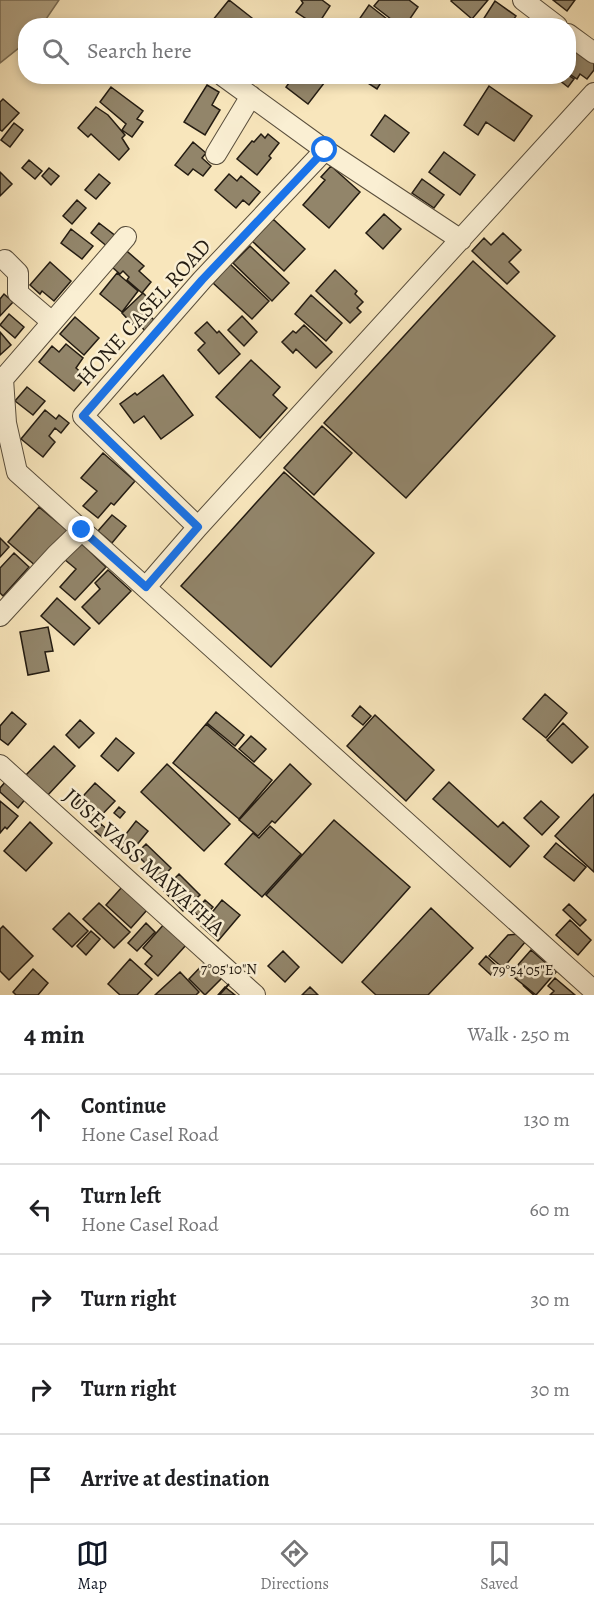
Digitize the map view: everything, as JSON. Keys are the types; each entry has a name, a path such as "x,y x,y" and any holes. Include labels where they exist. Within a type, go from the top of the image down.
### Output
{"street":[{"path":"523,0 547,18"},
{"path":"576,40 594,53"},
{"path":"234,84 325,150 461,240"},
{"path":"146,587 594,93"},
{"path":"216,154 250,96"},
{"name":"HONE CASEL ROAD","path":"198,527 83,416 202,280 325,150"},
{"path":"126,237 3,379 2,413 17,472 594,991"},
{"path":"5,260 18,273 18,292 52,322"},
{"path":"0,616 82,530"},
{"name":"JUSE VASS MAWATHA","path":"0,765 255,995"}],"shaded area":[{"path":"0,0 59,0 47,18 18,18 18,49 0,63"}],"building":[{"path":"229,0 252,18 214,18"},
{"path":"301,0 322,0 330,6 322,18 305,18 296,12 303,3"},
{"path":"379,0 409,0 418,7 410,18 390,18 374,6"},
{"path":"452,0 488,0 473,18"},
{"path":"553,0 575,0 567,11"},
{"path":"495,1 516,16 515,18 484,18"},
{"path":"369,5 386,18 360,18"},
{"path":"576,49 594,62 594,70 587,79 580,74 577,79"},
{"path":"288,84 323,84 308,104 286,87"},
{"path":"369,84 380,84 377,89"},
{"path":"207,85 219,92 212,105 220,110 205,135 184,122"},
{"path":"489,86 532,116 514,141 486,122 478,135 464,125"},
{"path":"111,87 143,111 137,119 143,122 132,137 122,130 126,124 100,102"},
{"path":"3,99 19,113 2,131 0,130 0,102"},
{"path":"96,107 108,115 125,135 122,138 129,149 119,160 91,134 88,137 78,128"},
{"path":"385,115 409,133 394,152 371,135"},
{"path":"14,123 23,130 10,147 1,140"},
{"path":"261,134 265,138 268,134 279,143 269,156 271,158 257,175 237,159"},
{"path":"193,142 206,153 202,158 211,166 203,176 193,169 188,175 175,165"},
{"path":"444,152 475,175 460,195 429,172"},
{"path":"29,160 42,171 35,179 22,168"},
{"path":"331,166 360,192 329,228 303,205 325,180 321,177"},
{"path":"49,168 59,176 51,185 42,176"},
{"path":"0,172 12,184 0,196"},
{"path":"99,174 110,183 96,199 85,190"},
{"path":"229,174 237,181 241,176 260,192 249,205 243,200 236,208 215,190"},
{"path":"422,179 444,195 434,208 412,193"},
{"path":"77,200 86,208 72,224 63,216"},
{"path":"384,214 401,229 383,249 366,233"},
{"path":"273,219 305,249 284,271 252,241"},
{"path":"99,223 117,237 109,248 91,233"},
{"path":"71,229 93,246 82,259 61,243"},
{"path":"503,233 521,250 509,262 519,272 507,284 472,251 484,238 491,245"},
{"path":"121,246 144,266 139,271 151,282 142,293 127,280 129,277 123,271 120,274 112,267"},
{"path":"250,246 289,283 272,301 233,263"},
{"path":"473,261 555,336 406,498 324,423"},
{"path":"50,262 71,281 54,301 42,291 40,294 30,285"},
{"path":"230,264 269,301 252,319 213,283"},
{"path":"335,270 357,291 355,294 363,302 357,308 361,312 350,323 316,291"},
{"path":"117,273 138,291 122,312 100,294"},
{"path":"143,293 157,307 149,315 155,321 145,331 139,324 136,328 122,313"},
{"path":"4,294 13,302 0,316 0,299"},
{"path":"311,295 342,323 326,341 295,314"},
{"path":"9,314 24,327 15,338 0,325"},
{"path":"242,316 257,332 244,346 228,330"},
{"path":"75,317 99,338 84,355 60,334"},
{"path":"207,322 217,333 219,331 240,354 219,374 198,350 205,343 195,333"},
{"path":"304,325 332,352 316,368 296,349 293,353 282,342 293,331 296,333"},
{"path":"0,332 11,345 0,355"},
{"path":"66,344 83,358 76,368 86,377 74,391 39,362 52,346 59,352"},
{"path":"251,360 280,387 273,395 287,408 260,438 216,397"},
{"path":"163,375 193,415 161,439 144,416 134,423 120,404 135,393 137,395"},
{"path":"27,387 45,401 33,415 15,401"},
{"path":"45,410 56,419 59,415 69,423 61,433 55,428 49,436 55,442 43,457 21,439"},
{"path":"322,426 352,453 314,495 284,468"},
{"path":"103,453 135,481 114,505 111,503 98,518 83,506 97,491 81,478"},
{"path":"284,472 374,553 271,667 181,586"},
{"path":"39,507 68,531 37,567 8,542"},
{"path":"112,515 126,526 112,543 98,531"},
{"path":"0,538 9,547 0,557"},
{"path":"80,542 106,567 75,600 60,587 76,569 64,559"},
{"path":"14,553 29,567 3,596 0,593 0,568"},
{"path":"108,570 131,591 99,624 82,607 100,589 95,583"},
{"path":"57,598 90,628 74,645 41,616"},
{"path":"48,627 53,651 45,652 49,671 28,675 20,632"},
{"path":"545,694 567,713 546,738 523,719"},
{"path":"360,706 371,716 363,725 352,716"},
{"path":"12,712 26,724 8,745 0,739 0,726"},
{"path":"216,712 244,735 235,746 207,723"},
{"path":"375,715 434,770 406,801 347,746"},
{"path":"80,720 94,733 79,748 66,735"},
{"path":"563,723 588,747 572,763 547,740"},
{"path":"206,724 272,780 239,819 173,763"},
{"path":"251,736 266,749 254,762 239,749"},
{"path":"116,738 134,753 118,771 101,756"},
{"path":"54,746 75,766 47,796 25,776"},
{"path":"167,764 230,824 204,851 141,792"},
{"path":"290,764 311,784 275,823 272,821 258,836 239,820"},
{"path":"7,780 27,797 18,808 0,792 0,788"},
{"path":"449,782 498,827 503,822 529,846 510,867 433,799"},
{"path":"95,783 115,801 94,823 75,805"},
{"path":"594,794 594,872 555,836"},
{"path":"0,801 18,816 7,829 5,827 0,833"},
{"path":"541,801 559,817 542,835 524,818"},
{"path":"119,807 125,812 120,818 114,813"},
{"path":"334,820 410,887 342,963 266,895"},
{"path":"136,821 148,831 131,852 119,843"},
{"path":"30,822 52,843 26,871 4,851"},
{"path":"101,824 108,830 102,837 95,831"},
{"path":"270,826 301,854 262,897 225,864 253,833 259,838"},
{"path":"556,843 586,867 574,881 544,857"},
{"path":"146,844 171,868 161,879 136,854"},
{"path":"179,874 200,895 183,911 163,890"},
{"path":"122,887 147,910 131,928 106,905"},
{"path":"205,900 213,907 202,919 194,912"},
{"path":"222,900 240,915 218,941 201,926"},
{"path":"99,903 130,932 114,948 83,919"},
{"path":"569,904 586,920 580,926 563,910"},
{"path":"431,908 473,948 428,995 376,995 362,982"},
{"path":"69,913 88,931 72,947 53,929"},
{"path":"570,920 591,940 578,955 556,935"},
{"path":"146,923 155,932 137,951 128,943"},
{"path":"165,923 187,944 158,976 145,964 152,956 143,948"},
{"path":"3,926 33,956 9,980 0,971 0,929"},
{"path":"91,931 100,939 86,955 77,946"},
{"path":"519,934 526,941 503,968 489,956 508,935"},
{"path":"531,950 556,972 536,995 510,974"},
{"path":"283,951 299,967 285,982 268,966"},
{"path":"486,956 498,967 491,975 479,964"},
{"path":"130,959 152,979 137,995 120,995 108,984"},
{"path":"208,959 225,975 205,995 189,979"},
{"path":"33,969 48,983 38,995 16,995 13,992"},
{"path":"180,972 199,992 196,995 155,995"},
{"path":"555,978 575,995 550,995 554,991 548,986"},
{"path":"225,987 235,995 218,995"},
{"path":"310,987 318,995 302,995"}],"route":[{"path":"82,530 146,587 198,527 83,416 202,280 325,150"}]}
